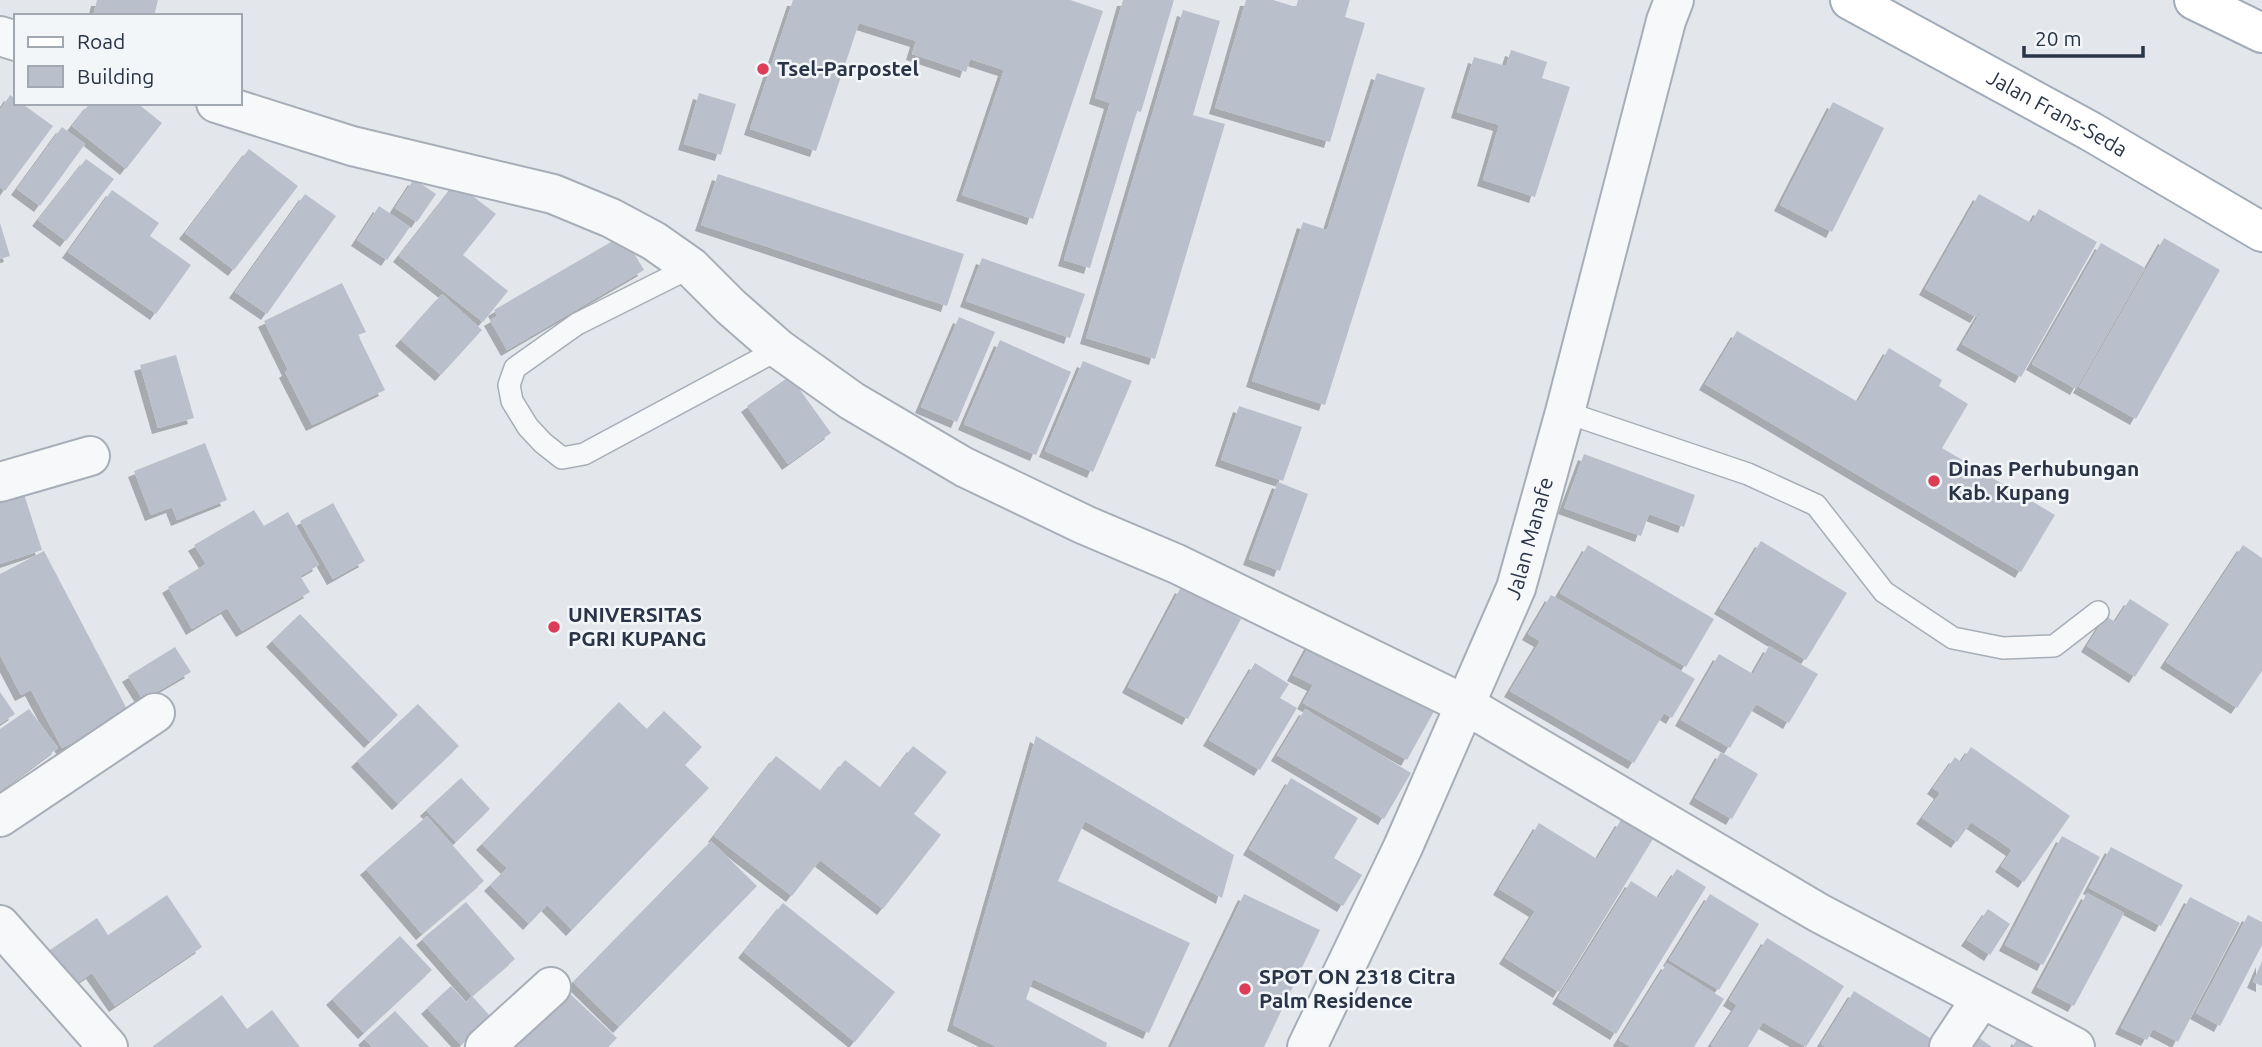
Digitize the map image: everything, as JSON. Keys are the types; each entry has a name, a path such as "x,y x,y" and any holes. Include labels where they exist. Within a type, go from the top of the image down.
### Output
{"main road":[{"name":"Jalan Frans-Seda","path":"1850,0 2090,131 2262,232"},
{"path":"2194,0 2262,33"}],"street":[{"name":"Jalan Manafe","path":"1307,1047 1404,847 1516,588 1565,412 1666,21 1674,0"},
{"path":"222,105 352,146 553,194 622,223 654,241 691,268 779,349 852,401 964,467 1085,525 1177,564 1464,704 1819,913 2075,1047"},
{"path":"0,482 90,456"},
{"path":"0,817 155,713"},
{"path":"0,925 108,1047"},
{"path":"485,1047 551,987"},
{"path":"1949,1047 1981,999"}],"lane":[{"path":"691,268 577,324 515,368 509,386 512,401 542,443 562,458 584,454 779,349"},
{"path":"1565,412 1748,474 1816,505 1885,592 1953,638 2003,648 2054,646 2098,612"}],"building":[{"path":"97,0 158,0 154,14 94,14"},
{"path":"793,0 1070,0 1103,11 1033,219 962,195 1004,70 970,59 966,72 912,54 916,41 859,23 816,151 750,129"},
{"path":"1123,0 1174,0 1141,112 1137,111 1090,268 1064,260 1110,103 1095,98"},
{"path":"1246,0 1273,0 1296,7 1298,0 1350,0 1345,17 1365,23 1330,142 1215,108"},
{"path":"1183,10 1220,21 1193,115 1225,124 1155,359 1086,338"},
{"path":"1511,50 1547,62 1542,78 1570,87 1535,197 1483,180 1499,125 1457,112 1474,57 1506,66"},
{"path":"1377,73 1425,88 1325,405 1252,381 1303,222 1327,230"},
{"path":"699,93 736,104 721,155 684,144"},
{"path":"10,95 14,98 14,105 24,105 53,126 5,191 0,187 0,110"},
{"path":"1833,102 1884,128 1832,232 1780,205"},
{"path":"88,105 140,105 162,123 126,169 72,126"},
{"path":"62,127 85,144 40,206 17,189"},
{"path":"249,149 298,186 234,270 185,233"},
{"path":"86,159 114,179 66,241 38,220"},
{"path":"718,174 964,254 947,306 701,225"},
{"path":"414,179 436,194 417,222 395,208"},
{"path":"456,183 496,214 463,255 508,291 483,322 399,256"},
{"path":"112,190 159,223 150,236 191,265 156,314 68,252"},
{"path":"305,194 336,216 267,314 235,292"},
{"path":"1979,194 2031,223 2039,209 2097,242 2021,377 1962,344 1991,294 1976,317 1925,289"},
{"path":"379,206 410,227 387,260 357,240"},
{"path":"0,223 10,256 0,259"},
{"path":"623,235 644,270 507,350 490,320 497,316 494,310"},
{"path":"2164,238 2220,270 2136,419 2079,387"},
{"path":"2101,243 2145,268 2076,389 2032,364"},
{"path":"982,258 1085,294 1070,338 966,301"},
{"path":"342,283 366,332 358,335 385,390 312,425 285,372 288,370 264,321"},
{"path":"442,294 482,330 441,375 401,340"},
{"path":"959,317 995,332 957,422 921,407"},
{"name":"Dinas Perhubungan Kab. Kupang","path":"1737,331 1858,402 1889,348 1942,380 1939,386 1968,404 1942,448 2055,515 2021,572 1705,384"},
{"path":"1000,340 1071,372 1036,455 964,424"},
{"path":"176,355 194,418 158,428 140,365"},
{"path":"1083,361 1132,381 1093,472 1045,451"},
{"path":"790,376 831,433 788,464 747,406"},
{"path":"1239,406 1302,427 1283,481 1221,460"},
{"path":"205,443 227,500 177,520 172,507 151,515 134,471"},
{"path":"1584,454 1695,495 1684,527 1649,514 1641,536 1564,508"},
{"path":"1278,482 1308,494 1280,571 1249,559"},
{"path":"23,491 42,550 0,564 0,499"},
{"path":"333,503 365,561 333,579 300,521"},
{"path":"254,510 264,526 288,512 319,565 300,576 310,592 242,631 227,608 192,629 168,587 206,564 194,545"},
{"path":"1761,541 1847,593 1806,660 1720,608"},
{"path":"1588,545 1714,619 1686,667 1560,593"},
{"path":"2243,545 2262,558 2262,671 2237,708 2166,662"},
{"path":"44,551 129,713 62,748 31,690 21,695 0,655 0,574"},
{"path":"1181,587 1241,619 1188,719 1128,687"},
{"path":"1551,595 1695,679 1672,718 1664,713 1634,763 1510,691 1540,641 1528,634"},
{"path":"2130,599 2169,624 2135,677 2087,646 2106,616 2115,622"},
{"path":"300,614 398,715 370,742 272,641"},
{"path":"1313,638 1437,706 1407,760 1303,703 1313,685 1293,675"},
{"path":"1769,646 1818,674 1789,723 1756,704 1730,748 1681,720 1719,654 1753,674"},
{"path":"175,647 191,672 143,700 128,676"},
{"path":"1255,663 1289,684 1280,698 1297,708 1260,770 1209,740"},
{"path":"0,692 15,714 0,724"},
{"path":"619,702 647,729 664,711 702,747 685,765 709,788 572,930 547,905 529,924 490,885 507,868 482,844"},
{"path":"418,704 459,746 398,804 357,761"},
{"path":"29,709 58,748 0,791 0,729"},
{"path":"1305,709 1411,773 1384,819 1277,755"},
{"path":"1036,736 1234,855 1222,898 1085,821 1058,881 1190,943 1149,1033 1033,979 1026,999 1107,1043 1106,1047 997,1047 953,1025"},
{"path":"913,746 947,772 914,814 941,835 883,909 820,860 792,896 714,836 776,756 821,791 845,760 881,788"},
{"path":"1971,747 2070,816 2024,882 2001,866 2012,850 1971,822 1957,842 1922,818 1940,793 1933,788 1955,757 1961,762"},
{"path":"1721,752 1758,774 1732,819 1695,798"},
{"path":"461,778 490,809 456,842 426,810"},
{"path":"1291,778 1358,818 1334,858 1362,875 1343,906 1249,849"},
{"path":"427,816 484,881 422,934 366,869"},
{"path":"1621,820 1653,839 1559,992 1505,958 1535,911 1499,889 1539,823 1597,859"},
{"path":"2062,836 2100,857 2043,965 2005,945"},
{"path":"711,841 757,886 619,1027 573,982"},
{"path":"2111,847 2183,885 2161,926 2089,888"},
{"path":"1677,869 1706,887 1616,1034 1558,998 1631,881 1658,898"},
{"path":"2087,893 2124,913 2074,1006 2037,987"},
{"name":"SPOT ON 2318 Citra Palm Residence","path":"1244,894 1320,930 1264,1047 1171,1047"},
{"path":"1710,894 1759,924 1719,990 1669,960"},
{"path":"167,895 202,947 115,1006 92,973 71,987 47,952 97,918 108,935"},
{"path":"2190,897 2240,923 2178,1042 2153,1029 2147,1040 2121,1028"},
{"path":"466,902 515,959 472,996 422,939"},
{"path":"783,903 895,992 855,1042 744,952"},
{"path":"1988,909 2010,924 1990,955 1967,940"},
{"path":"2248,915 2262,922 2262,945 2220,1026 2196,1013"},
{"path":"400,936 432,970 364,1033 332,999"},
{"path":"1767,938 1844,986 1806,1047 1763,1022 1748,1047 1714,1047 1711,1045 1737,1005 1729,1000"},
{"path":"2262,961 2262,986 2253,982"},
{"path":"1667,963 1724,999 1694,1047 1631,1047 1619,1040"},
{"path":"451,986 466,1002 472,996 491,1017 461,1045 427,1008"},
{"path":"565,989 617,1038 608,1047 510,1047"},
{"path":"1854,991 1935,1041 1932,1047 1826,1047 1821,1044"},
{"path":"222,995 247,1029 272,1010 300,1047 152,1047"},
{"path":"395,1011 429,1047 372,1047 364,1039"},
{"path":"1975,1035 1992,1047 1967,1047"},
{"path":"2018,1038 2031,1047 2012,1047"}],"place":[{"name":"Tsel-Parpostel","path":"763,69"},
{"name":"Dinas Perhubungan Kab. Kupang","path":"1934,481"},
{"name":"UNIVERSITAS PGRI KUPANG","path":"554,627"},
{"name":"SPOT ON 2318 Citra Palm Residence","path":"1245,989"}]}
